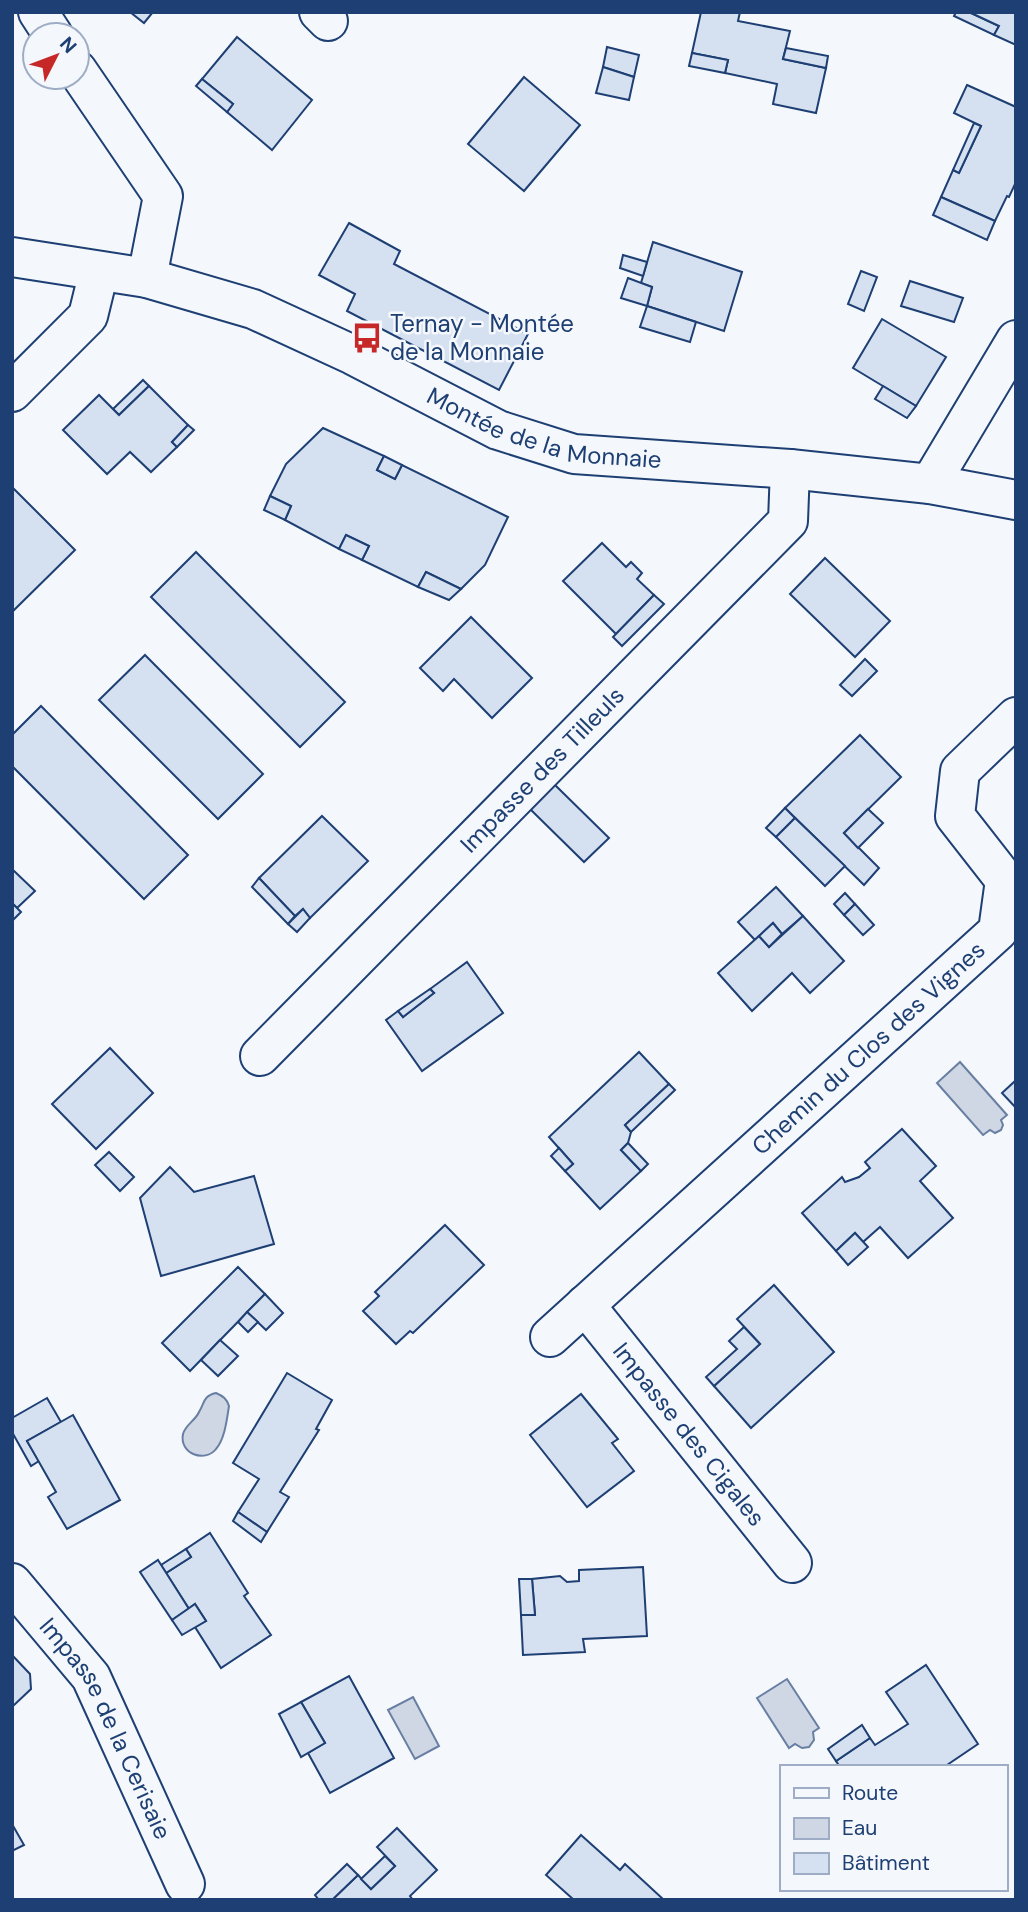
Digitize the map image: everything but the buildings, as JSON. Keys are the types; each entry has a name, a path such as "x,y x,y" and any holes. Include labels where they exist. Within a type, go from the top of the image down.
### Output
{"street":[{"path":"91,91 163,196 147,278"},
{"name":"Montée de la Monnaie","path":"12,257 147,278 253,309 353,355 498,430 574,454 790,469 930,484 1016,500"},
{"path":"12,392 88,317 99,271"},
{"path":"930,484 1016,340"},
{"name":"Impasse des Tilleuls","path":"260,1056 788,521 790,469"},
{"name":"Chemin du Clos des Vignes","path":"550,1338 998,931 1005,880 955,816 960,771 1016,717"},
{"name":"Impasse des Cigales","path":"585,1305 792,1563"},
{"name":"Impasse de la Cerisaie","path":"12,1583 91,1677 185,1884"}],"water":[{"path":"960,1062 1007,1115 1001,1120 1001,1130 995,1133 990,1130 983,1135 937,1083"},
{"path":"216,1393 227,1401 229,1406 222,1440 211,1453 200,1456 185,1447 183,1434 206,1398"},
{"path":"787,1679 819,1728 813,1732 814,1740 809,1747 802,1748 795,1744 789,1748 757,1698"},
{"path":"413,1697 439,1746 415,1759 388,1710"}],"place":[{"name":"Ternay - Montée de la Monnaie","path":"367,338"}]}
